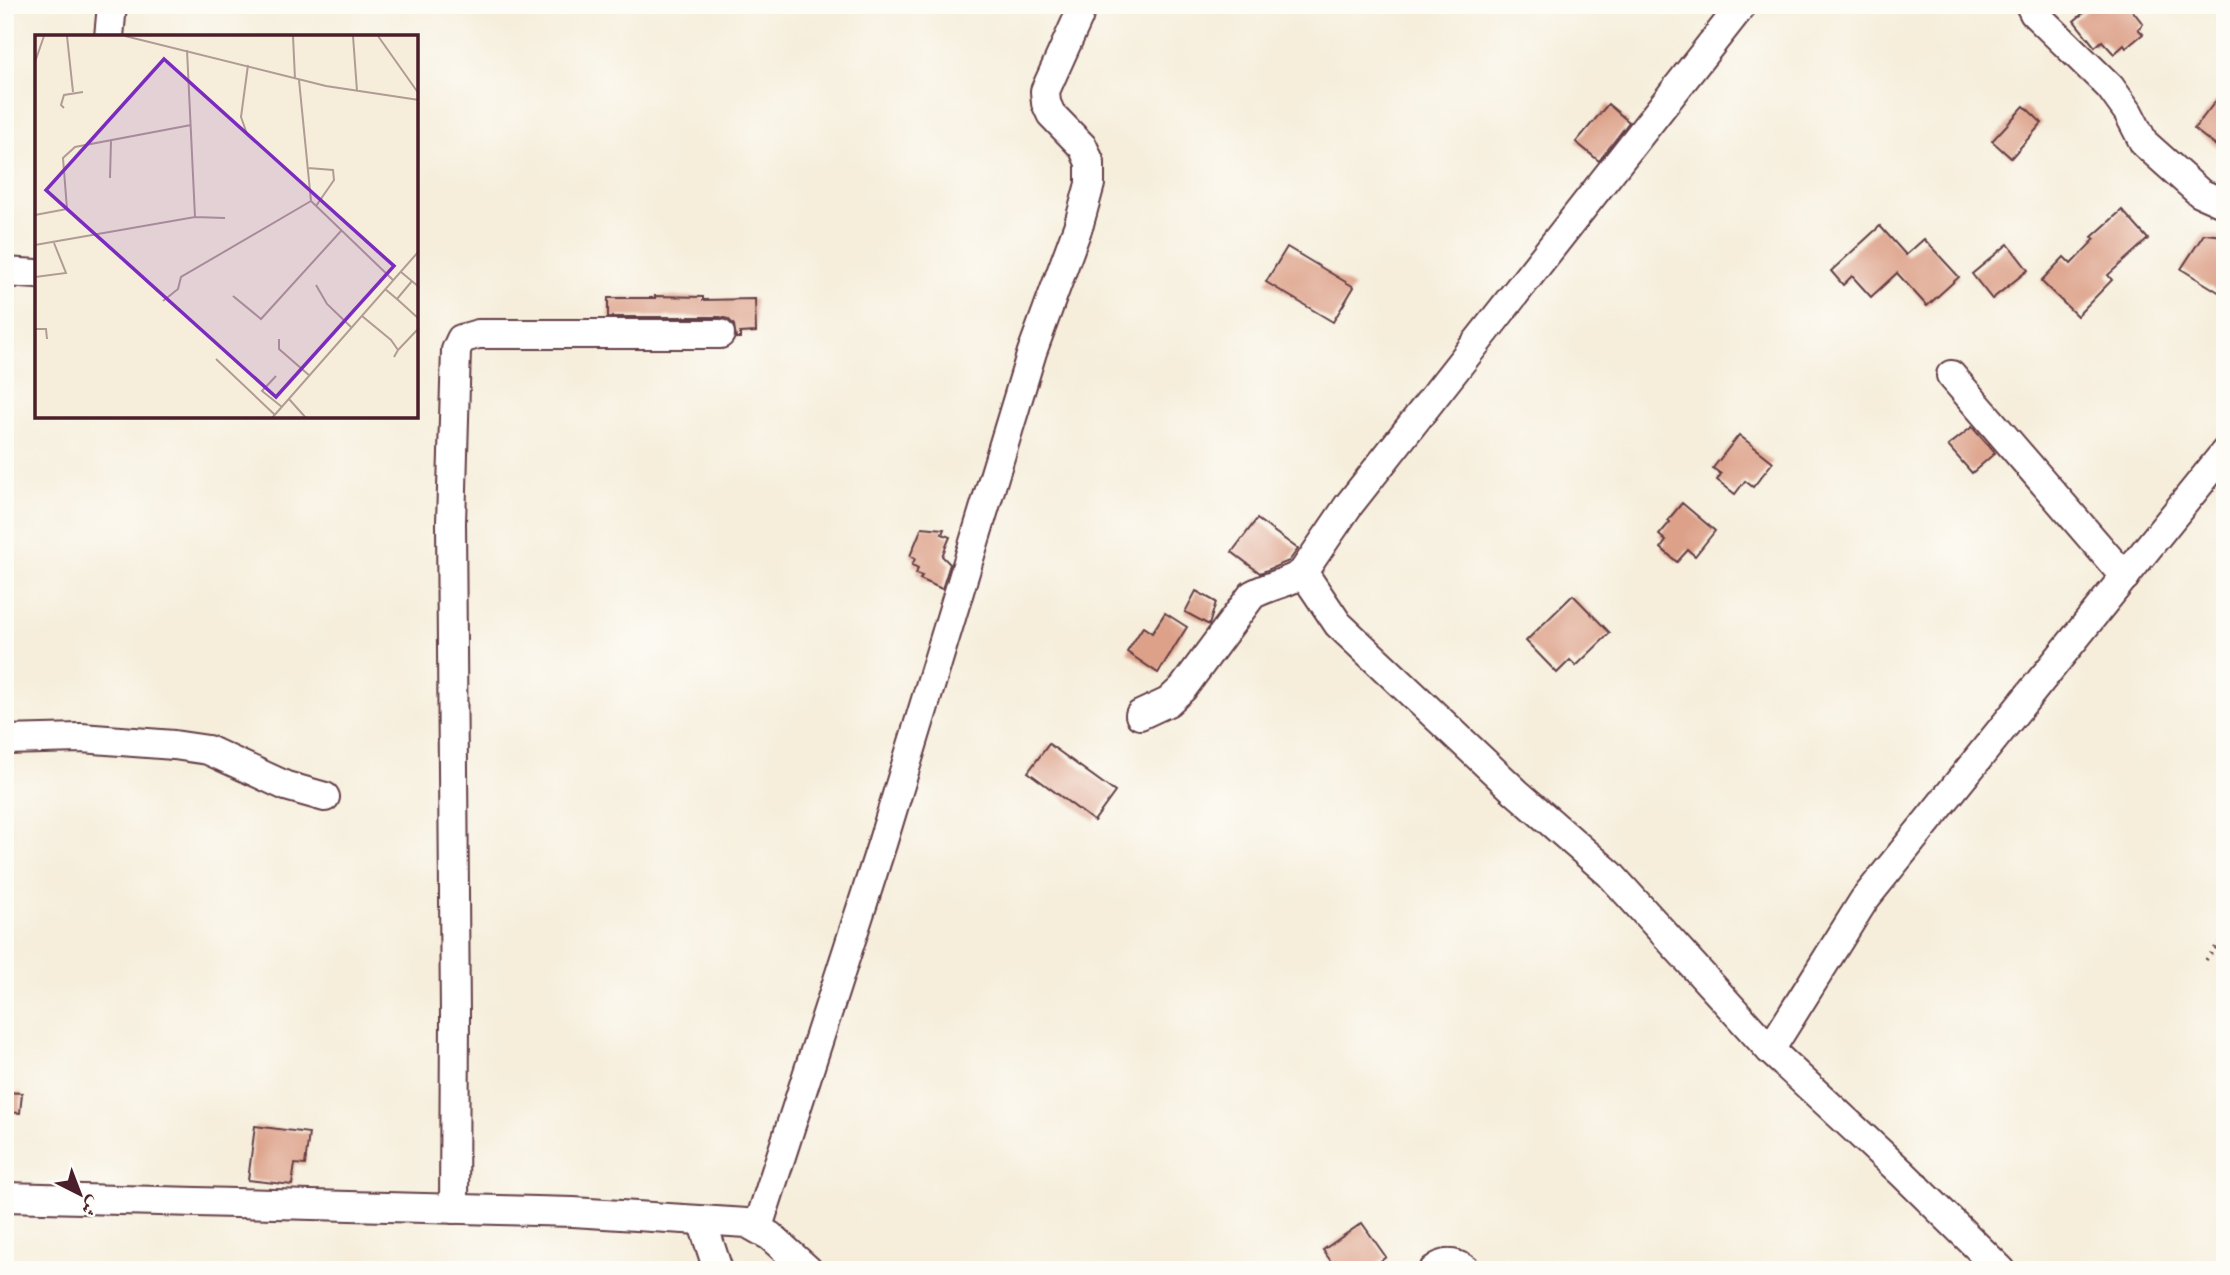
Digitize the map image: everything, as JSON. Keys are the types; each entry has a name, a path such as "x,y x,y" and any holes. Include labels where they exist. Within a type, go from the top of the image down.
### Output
{"street":[{"path":"109,35 112,5"},
{"path":"758,1227 882,844 1024,377 1087,198 1090,163 1083,147 1051,114 1045,91 1082,5"},
{"path":"1140,715 1168,702 1183,688 1252,595 1303,572 1348,506 1742,5"},
{"path":"2030,5 2034,13 2110,88 2128,112 2144,143 2200,193 2225,204"},
{"path":"5,272 35,274"},
{"path":"454,1209 451,523 456,351 461,340 467,335 478,334 720,334"},
{"path":"1951,375 2125,577"},
{"path":"1770,1050 1864,900 2225,452"},
{"path":"1303,572 1338,624 1516,792 1610,874 1770,1050 2001,1270"},
{"path":"5,740 81,738 208,750 286,786 325,797"},
{"path":"5,1197 573,1212 747,1223 758,1227 808,1270"},
{"path":"702,1221 718,1270"},
{"path":"1434,1270 1442,1264 1457,1264 1466,1270"}],"path":[{"path":"2206,960 2225,935"}],"building":[{"path":"2093,5 2128,5 2143,24 2138,29 2143,34 2114,54 2102,41 2095,47 2074,21"},
{"path":"2225,89 2225,153 2194,129"},
{"path":"1608,104 1629,122 1599,161 1576,142"},
{"path":"2024,106 2042,123 2011,158 1992,141"},
{"path":"2122,210 2148,239 2108,275 2112,280 2077,316 2041,281 2064,257 2071,264 2095,239 2092,237"},
{"path":"1880,226 1906,255 1924,239 1959,277 1927,306 1897,273 1871,297 1852,276 1843,285 1831,271"},
{"path":"2204,234 2225,236 2225,296 2181,269"},
{"path":"2008,244 2028,270 1992,299 1972,274"},
{"path":"1287,247 1354,287 1333,322 1266,282"},
{"path":"703,297 703,300 755,299 756,332 740,333 740,338 736,338 734,325 728,319 720,317 608,317 608,298"},
{"path":"1972,427 1995,453 1972,473 1948,446"},
{"path":"1739,435 1773,462 1753,487 1745,481 1735,494 1717,480 1721,474 1713,468"},
{"path":"1682,503 1715,531 1695,556 1688,550 1677,562 1661,548 1666,541 1659,535"},
{"path":"1257,519 1298,549 1289,561 1260,573 1232,552"},
{"path":"922,527 944,529 942,534 950,537 942,556 950,564 942,589 920,579 922,576 916,574 918,568 912,565 915,559 910,556"},
{"path":"1196,591 1216,602 1209,625 1185,612"},
{"path":"1573,595 1610,633 1576,666 1570,660 1557,673 1526,641"},
{"path":"1165,613 1187,627 1158,673 1127,652 1143,627 1152,633"},
{"path":"1049,744 1115,792 1094,821 1028,772"},
{"path":"5,1092 22,1093 20,1113 5,1112"},
{"path":"255,1126 309,1133 305,1165 295,1164 292,1185 248,1180"},
{"path":"1362,1223 1386,1257 1368,1270 1337,1270 1323,1250"}]}
